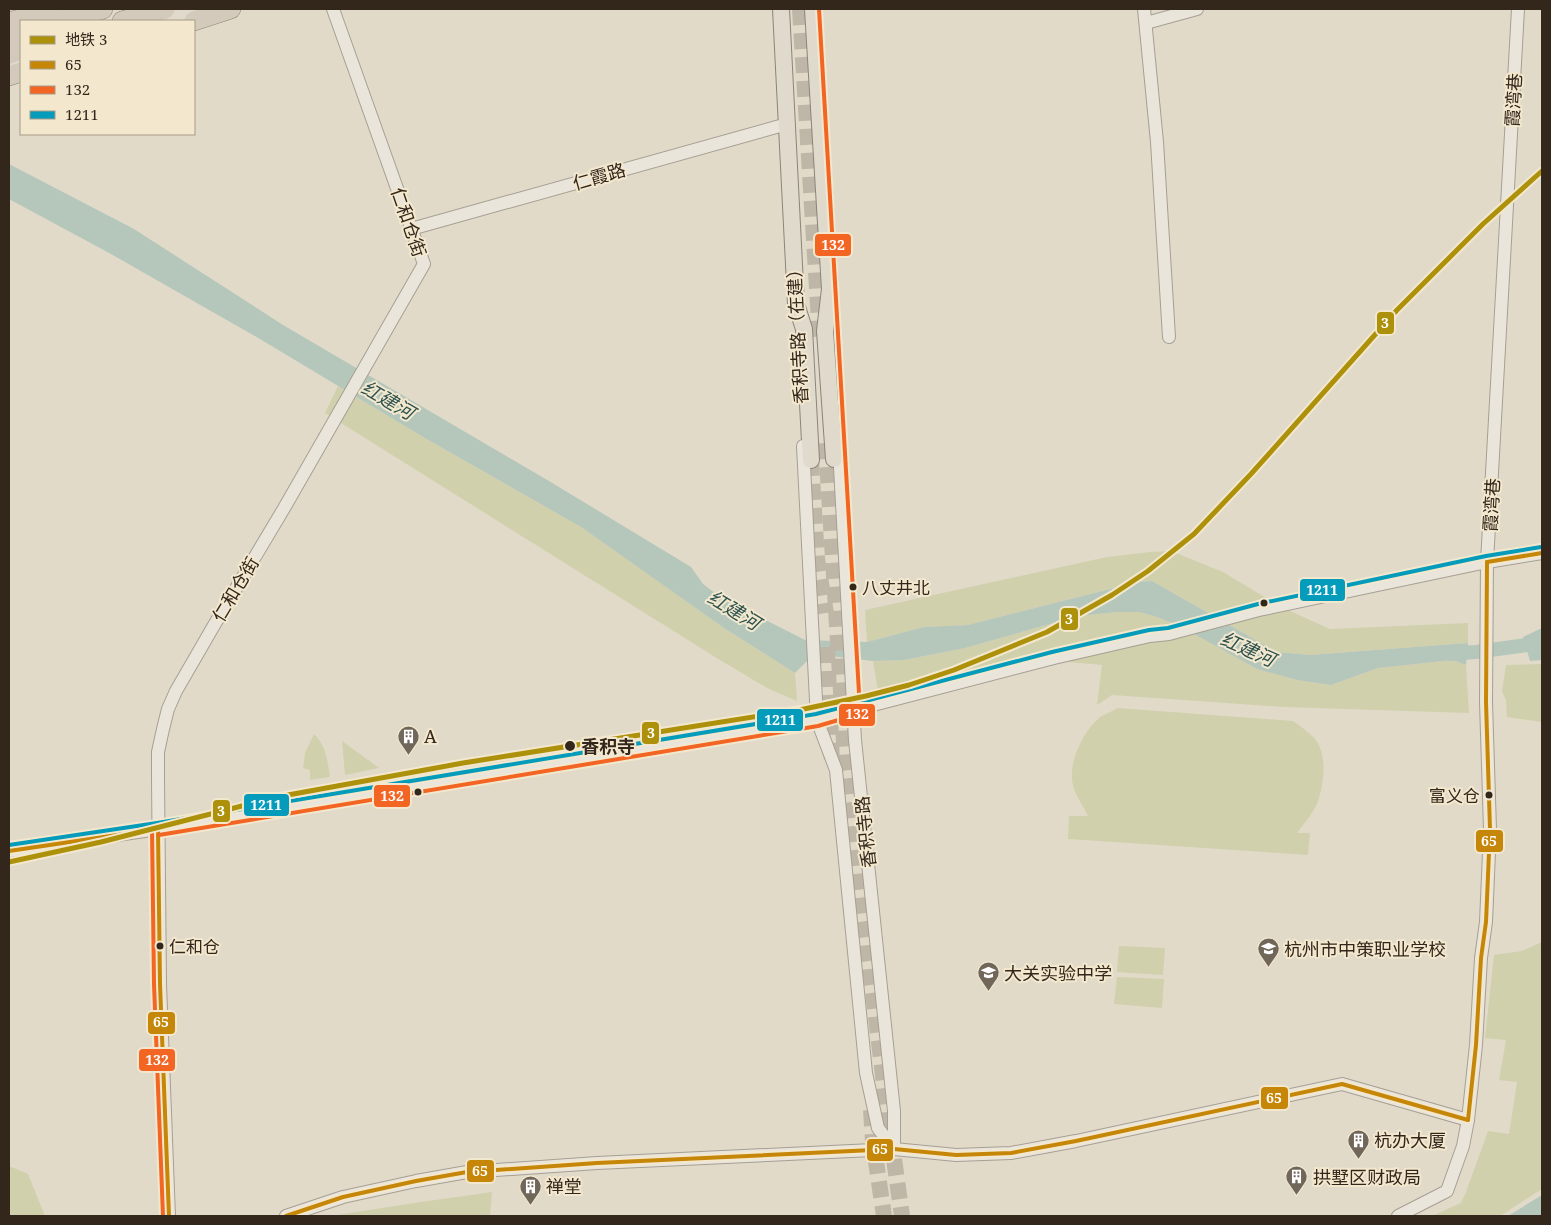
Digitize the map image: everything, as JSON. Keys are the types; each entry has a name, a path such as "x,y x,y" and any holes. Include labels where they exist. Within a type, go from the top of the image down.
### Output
{"highway":[{"path":"9,22 53,9"},
{"path":"62,20 102,9"},
{"path":"126,20 165,9"},
{"path":"195,21 231,9"}],"main road":[{"path":"36,20 76,9"},
{"path":"164,20 211,9"},
{"name":"香积寺路（在建）","path":"781,9 796,304"},
{"name":"香积寺路","path":"813,9 830,289"},
{"path":"830,289 825,331 834,460"},
{"path":"796,304 804,329 811,460"}],"street":[{"name":"仁和仓街","path":"169,1216 161,993 158,829 158,752 168,709 213,627 283,510 424,264 333,9"},
{"path":"1144,9 1157,142 1169,337"},
{"path":"1146,23 1197,9"},
{"name":"霞湾巷","path":"1398,1216 1448,1191 1463,1146 1468,1120 1476,1045 1481,958 1486,922 1490,829 1486,702 1487,562 1518,9"},
{"name":"仁霞路","path":"411,229 787,124"},
{"name":"香积寺路","path":"830,289 855,740 894,1111 894,1149"},
{"name":"香积寺路（在建）","path":"796,304 814,654"},
{"path":"9,851 158,829 817,720 1064,656 1150,636 1170,634 1259,610 1487,562 1542,553"},
{"name":"香积寺路","path":"814,654 817,720 836,770 866,1074 878,1128 894,1149"},
{"path":"286,1216 343,1197 416,1180 467,1172 597,1163 894,1149 956,1155 1011,1153 1342,1084 1468,1120"}],"green space":[{"path":"338,386 581,527 724,628 795,673 797,701 767,688 720,660 325,413"},
{"path":"1171,551 1223,572 1281,607 1330,629 1468,623 1468,643 1310,655 1277,652 1152,581 1138,582 968,625 924,627 867,642 865,610 1107,557"},
{"path":"1139,612 1180,626 1257,669 1297,680 1331,685 1378,668 1453,660 1466,665 1469,713 1283,707 1112,695 1097,705 1102,665 1048,660 881,709 873,661 904,660 965,648 1078,616"},
{"path":"1542,664 1542,722 1507,717 1506,700 1502,691 1506,665"},
{"path":"1118,708 1293,721 1305,730 1315,739 1319,746 1322,753 1324,771 1317,804 1297,833 1310,833 1308,855 1068,839 1069,816 1088,816 1076,794 1072,780 1073,763 1079,746 1089,729 1100,717"},
{"path":"314,734 324,749 330,777 310,780 310,770 303,768 305,753"},
{"path":"342,741 379,768 345,775"},
{"path":"1542,942 1542,1189 1500,1216 1432,1216 1461,1203 1488,1131 1509,1134 1517,1082 1499,1080 1506,1040 1485,1038 1494,955 1522,951"},
{"path":"1119,946 1165,948 1163,975 1117,972"},
{"path":"1117,977 1164,979 1162,1008 1114,1004"},
{"path":"9,1166 28,1174 45,1216 9,1216"},
{"path":"492,1192 490,1216 331,1216 414,1203"}],"water":[{"path":"9,164 134,229 283,325 549,481 691,567 703,584 720,597 805,640 867,642 924,627 968,625 1138,582 1152,581 1277,652 1310,655 1468,643 1466,665 1453,660 1378,668 1331,685 1297,680 1257,669 1180,626 1157,617 1139,612 1118,612 1078,616 965,648 904,660 873,661 814,654 795,673 724,628 581,527 423,437 260,339 111,254 9,199"},
{"path":"1542,628 1542,660 1530,661 1523,637"},
{"path":"1542,1195 1542,1216 1508,1216"}],"waterway":[{"name":"红建河","path":"1450,654 1542,643"}],"tunnel":[{"path":"800,9 820,338"},
{"path":"826,443 845,758 887,1109 902,1216"},
{"path":"811,460 817,559 826,613"},
{"path":"827,647 832,763"},
{"path":"871,1110 873,1141 884,1216"}],"metro line":[{"name":"3","path":"9,862 101,842 277,797 463,763 804,709 866,696 909,685 954,670 1047,632 1112,595 1148,571 1194,534 1251,474 1397,310 1483,224 1542,171"}],"transit line":[{"name":"132","path":"159,835 818,726 859,714 819,9"},
{"name":"1211","path":"9,845 157,823 816,714 1052,652 1149,630 1168,628 1258,604 1486,556 1541,547"},
{"name":"65","path":"1487,562 1542,553"},
{"name":"65","path":"1468,1120 1476,1045 1481,958 1486,922 1490,829 1486,702 1487,562"},
{"name":"132","path":"152,829 154,984 163,1216"},
{"name":"65","path":"158,829 160,984 169,1216"},
{"name":"65","path":"9,851 158,829"},
{"name":"65","path":"286,1216 343,1197 467,1172 597,1163 894,1149 956,1155 1011,1153 1076,1141 1342,1084 1468,1120"}],"place":[{"name":"八丈井北","path":"853,587"},
{"name":"香积寺","path":"570,746"},
{"name":"A","path":"408,755"},
{"name":"富义仓","path":"1489,795"},
{"name":"仁和仓","path":"160,946"},
{"name":"杭州市中策职业学校","path":"1268,968"},
{"name":"大关实验中学","path":"988,992"},
{"name":"杭办大厦","path":"1358,1159"},
{"name":"拱墅区财政局","path":"1297,1196"},
{"name":"禅堂","path":"530,1205"}]}
